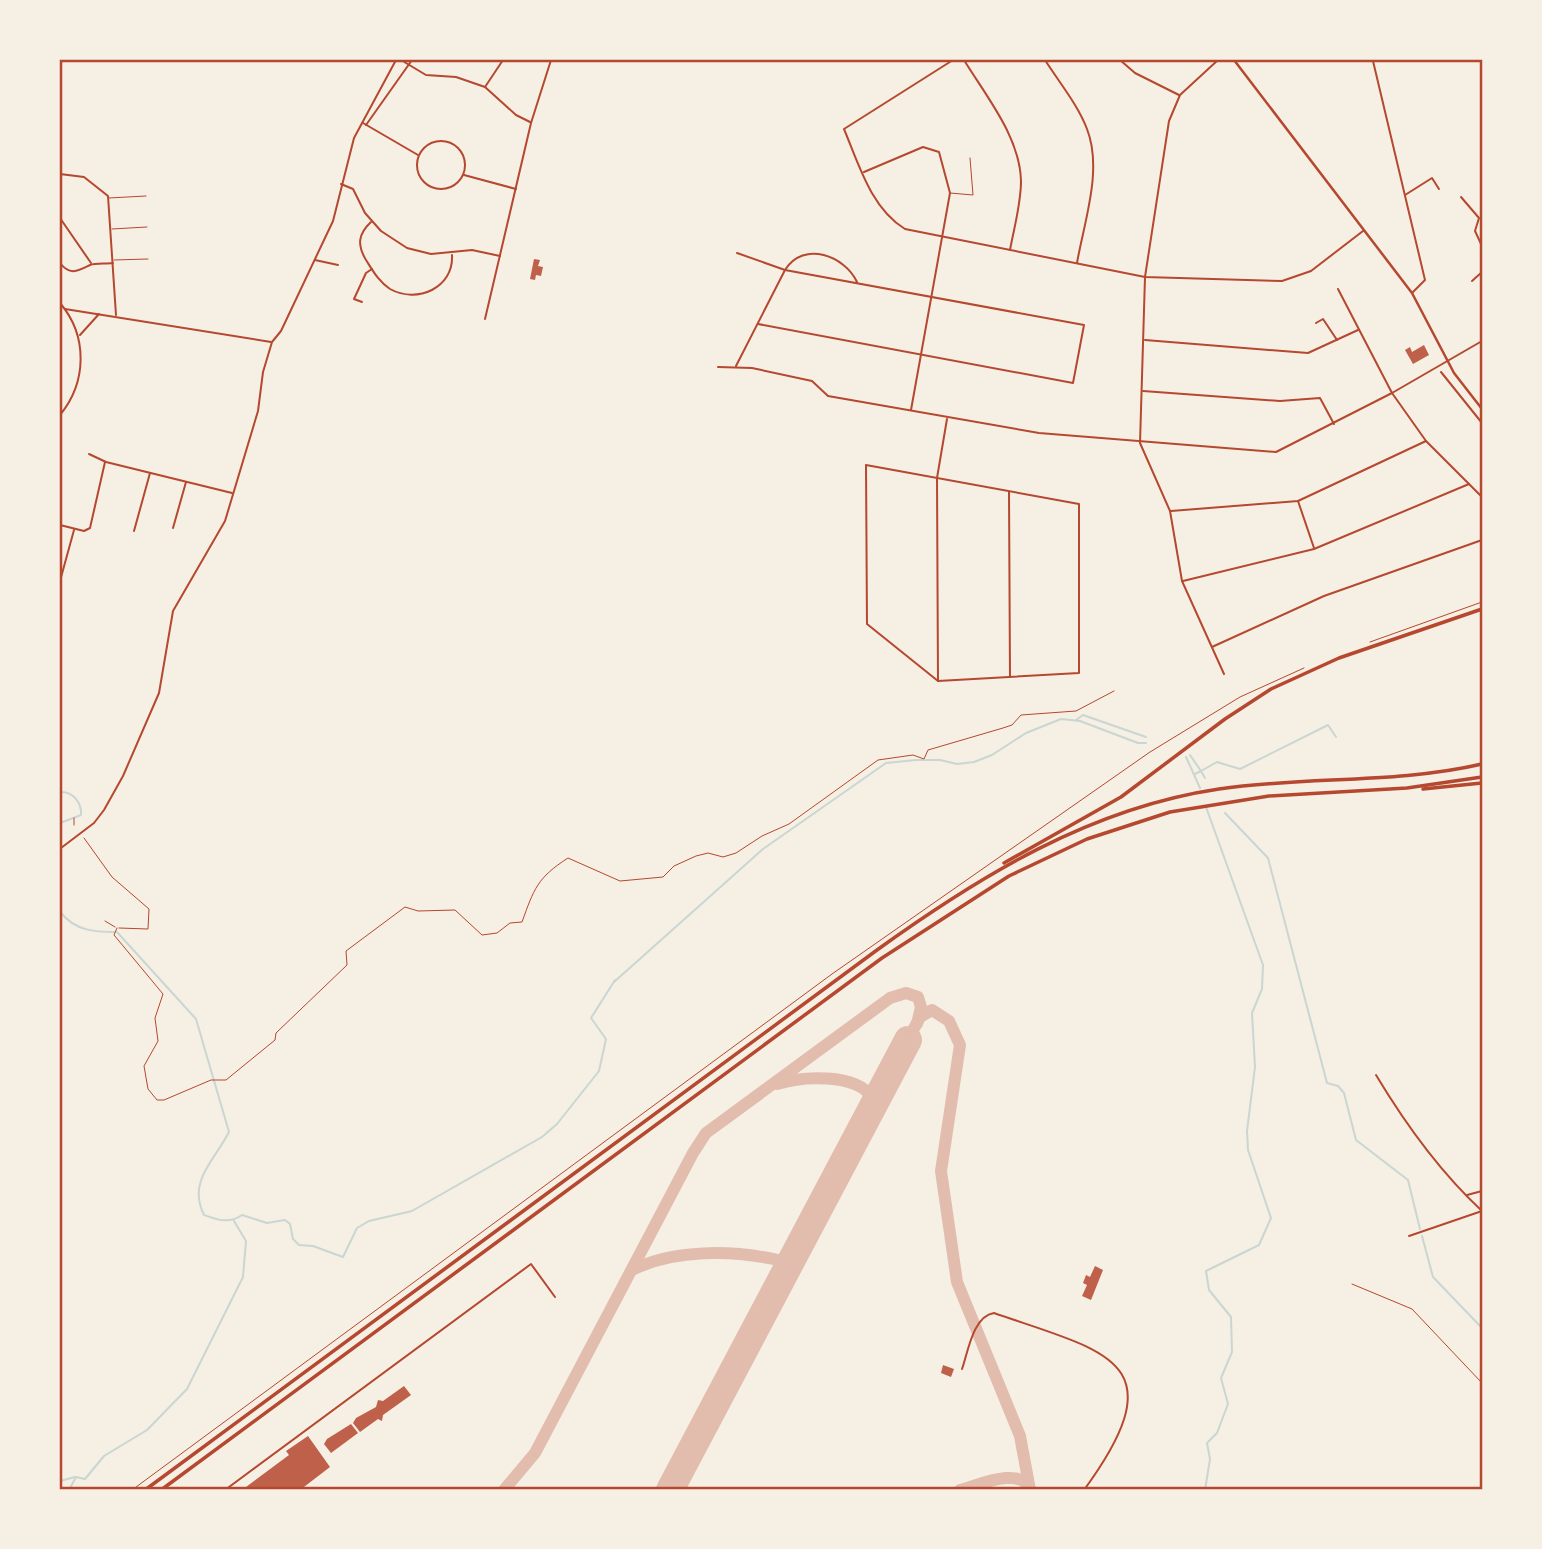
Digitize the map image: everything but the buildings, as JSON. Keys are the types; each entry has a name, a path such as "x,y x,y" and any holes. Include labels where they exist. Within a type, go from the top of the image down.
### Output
{"highway":[{"path":"145,1489 820,991 1016,855 1121,797 1225,719 1271,689 1339,659 1482,609"},
{"path":"979,880 1083,828 1148,804 1219,789 1405,776 1482,764"},
{"path":"1407,789 1482,777"},
{"path":"161,1489 882,958 990,887 1087,839 1170,812 1269,796 1433,789 1482,783"}],"main road":[{"path":"1234,60 1412,293 1464,389 1482,409"}],"street":[{"path":"61,848 81,835 104,810 123,776 160,688 173,611 217,539 233,493 258,411 263,372 272,342 279,334 316,260 333,220 348,154 361,122 396,60"},
{"path":"401,60 426,75 452,76 485,88 516,115 531,123"},
{"path":"366,125 412,60"},
{"path":"485,88 503,60"},
{"path":"485,319 531,123 551,60"},
{"path":"953,60 844,130 877,202 892,221 916,233 1145,277 1294,279 1311,271 1363,230"},
{"path":"964,60 999,118 1018,158 1020,197 1010,251"},
{"path":"1045,60 1087,128 1092,147 1091,188 1076,264"},
{"path":"1119,60 1135,73 1180,95"},
{"path":"1218,60 1180,95 1169,121 1145,277 1140,443 1170,511 1182,581 1224,674"},
{"path":"1373,61 1425,280 1412,293"},
{"path":"361,122 419,156"},
{"path":"450,143 463,156 464,174 451,187 433,188 419,175 419,156 431,144 450,143"},
{"path":"863,173 923,147 939,152 950,193 911,411"},
{"path":"60,174 84,177 101,188 109,198 116,316"},
{"path":"464,174 517,189"},
{"path":"1404,195 1432,178 1439,189"},
{"path":"341,184 353,190 372,222 387,237 407,248 431,254 472,250 501,257"},
{"path":"1461,197 1481,217 1475,231 1482,246"},
{"path":"60,218 91,264"},
{"path":"372,222 363,230 359,242 372,269 391,290 419,294 435,289 447,280 452,267 452,254"},
{"path":"737,253 785,270 1084,325 1073,383 758,324"},
{"path":"736,367 785,270 801,257 824,255 844,263 857,284"},
{"path":"316,260 338,265"},
{"path":"60,263 72,272 82,271 91,264 114,262"},
{"path":"362,302 354,299 366,273 372,269"},
{"path":"1472,281 1482,272"},
{"path":"1338,289 1392,393 1426,441 1482,496"},
{"path":"60,303 79,337 81,362 77,383 60,415"},
{"path":"65,309 272,342"},
{"path":"79,337 100,313"},
{"path":"1316,323 1323,319 1328,323 1337,341"},
{"path":"1143,340 1308,354 1359,330"},
{"path":"718,367 736,367 813,381 828,396 1039,433 1276,452 1392,393 1482,341"},
{"path":"1441,372 1482,423"},
{"path":"1142,391 1280,401 1320,398 1334,424"},
{"path":"938,681 937,478 947,418"},
{"path":"1170,511 1298,501 1426,441"},
{"path":"89,454 106,462 233,493"},
{"path":"60,525 84,531 90,528 106,462"},
{"path":"866,465 937,478 1079,504 1080,673 938,681 867,624 866,465"},
{"path":"134,531 150,472"},
{"path":"173,528 186,481"},
{"path":"1182,581 1314,549 1469,484"},
{"path":"1009,491 1010,676"},
{"path":"1298,501 1314,549"},
{"path":"60,581 75,529"},
{"path":"1211,647 1324,596 1482,540"},
{"path":"1376,1075 1407,1126 1482,1211 1409,1236"},
{"path":"1466,1195 1482,1191"},
{"path":"1471,1200 1477,1193"},
{"path":"225,1489 531,1264 555,1297"},
{"path":"962,1369 978,1323 988,1314 994,1313 1110,1358 1123,1376 1129,1404 1116,1436 1084,1489"}],"lane":[{"path":"950,193 973,195 973,167 970,158"},
{"path":"109,198 146,196"},
{"path":"112,229 147,227"},
{"path":"114,262 148,259"}],"path":[{"path":"117,928 114,934 163,993 155,1018 158,1041 144,1066 148,1089 157,1100 164,1100 211,1080 226,1080 275,1040 276,1033 347,965 346,951 405,907 411,906 418,911 454,910 482,935 497,933 510,923 522,922 531,894 540,878 568,858 620,881 663,877 674,866 696,856 708,853 723,857 736,853 762,836 789,824 878,760 913,755 924,760 928,750 1003,728 1021,715 1076,711 1114,691"},
{"path":"132,1489 832,974 1150,752 1240,697"},
{"path":"74,818 74,825"},
{"path":"81,835 112,877 149,909 148,929 117,928 105,921"},
{"path":"1352,1284 1412,1310 1482,1383"}],"waterway":[{"path":"1076,720 1083,715 1146,737"},
{"path":"614,982 763,849 886,763 916,760 940,760 957,764 974,762 992,755 1026,733 1061,719 1080,721 1138,743 1146,743"},
{"path":"1190,755 1201,771 1217,762 1240,769 1328,725 1336,737"},
{"path":"1186,757 1200,788"},
{"path":"1195,774 1201,771 1205,778"},
{"path":"60,792 75,798 81,815 60,823"},
{"path":"1205,1490 1210,1459 1207,1443 1217,1433 1228,1404 1221,1378 1232,1352 1231,1317 1209,1290 1206,1271 1259,1245 1271,1218 1248,1150 1247,1131 1255,1067 1252,1013 1262,989 1263,965 1206,807"},
{"path":"1225,813 1268,858 1327,1083 1338,1086 1344,1093 1356,1140 1408,1180 1420,1229"},
{"path":"60,912 79,927 100,932 117,932 196,1019 229,1132 201,1181 199,1192 204,1215 219,1220 242,1215 267,1223 285,1220 290,1224 293,1239 299,1245 313,1246 343,1257 357,1228 369,1221 412,1211 542,1137 557,1124 599,1071 606,1039 591,1018 615,980"},
{"path":"69,1490 76,1477 85,1479 104,1456 147,1430 187,1389 243,1277 246,1241 234,1221"},
{"path":"1422,1236 1433,1277 1482,1328"},
{"path":"60,1481 75,1477"}],"taxiway":[{"path":"504,1490 535,1453 706,1133 890,998 906,993 918,997 921,1007 917,1024"},
{"path":"908,1040 920,1017 932,1010 949,1021 960,1045 941,1171 957,1282 1020,1436 1030,1490"},
{"path":"777,1084 814,1078 841,1080 864,1089 872,1097 871,1111"},
{"path":"632,1270 666,1258 723,1253 778,1260 784,1267 783,1277"},
{"path":"960,1490 1008,1478 1025,1482 1030,1489"}],"runway":[{"path":"670,1490 908,1040"}]}
